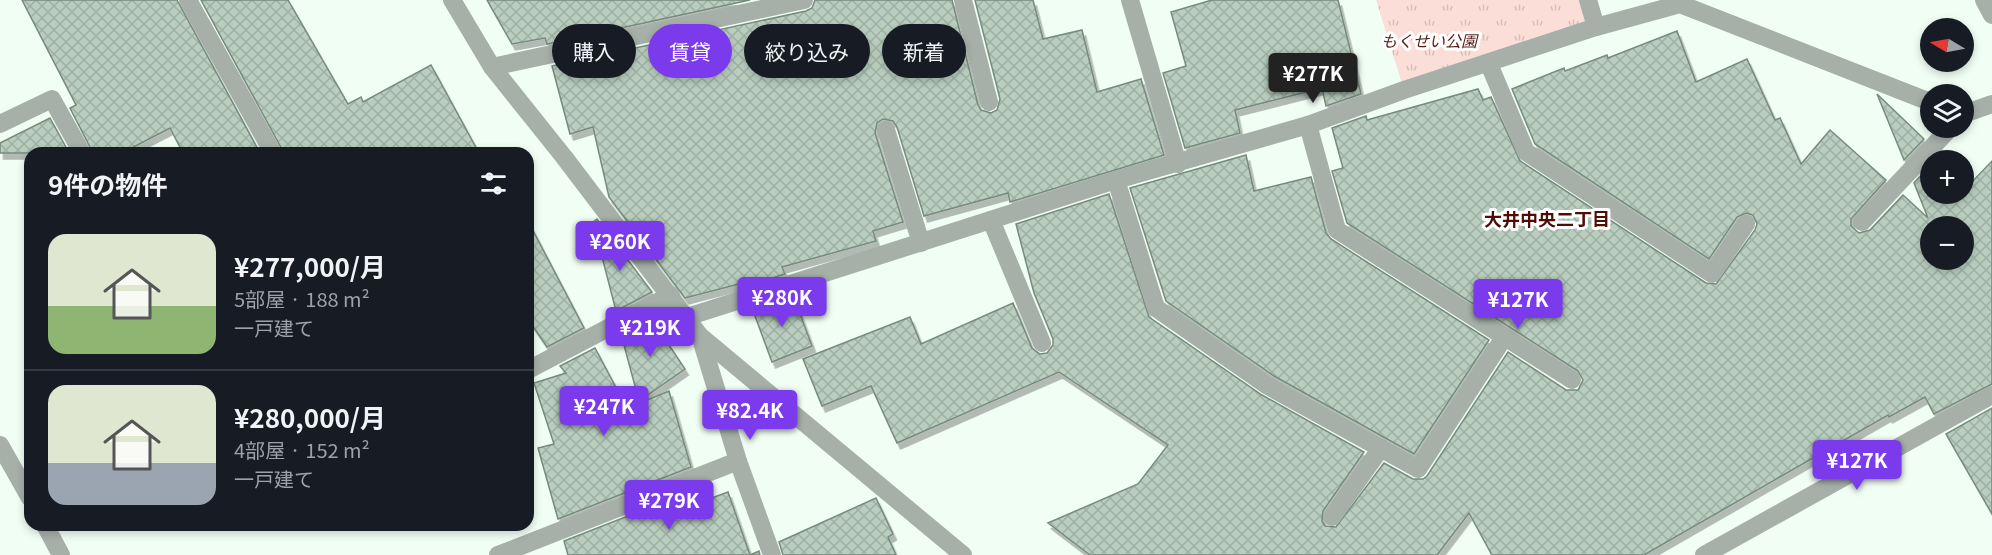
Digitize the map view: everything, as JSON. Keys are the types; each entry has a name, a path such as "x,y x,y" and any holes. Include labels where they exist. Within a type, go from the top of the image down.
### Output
{"street":[{"path":"188,0 270,147"},
{"path":"452,0 492,67 671,295 700,336 963,555"},
{"path":"492,67 804,0"},
{"path":"963,0 989,102"},
{"path":"1130,0 1178,164"},
{"path":"1588,0 1596,27"},
{"path":"1984,0 1992,15"},
{"path":"687,317 1116,180 1308,125 1404,90 1596,27 1680,4 1920,98"},
{"path":"1488,64 1526,152 1712,274 1746,224"},
{"path":"0,124 52,99 79,147"},
{"path":"1974,110 1992,104"},
{"path":"1308,125 1337,230 1572,380"},
{"path":"886,130 921,243"},
{"path":"1862,222 1941,138"},
{"path":"1116,180 1156,308 1268,386 1418,469 1505,336"},
{"path":"991,220 1042,344"},
{"path":"534,367 671,295"},
{"path":"700,336 738,460 772,555"},
{"path":"1704,555 1992,395"},
{"path":"0,445 24,487"},
{"path":"1332,517 1381,448"},
{"path":"498,555 738,460"},
{"path":"48,531 61,555"}],"green space":[{"name":"もくせい公園","path":"1376,0 1585,0 1596,27 1404,90"}],"building":[{"path":"22,0 177,0 257,147 180,147 170,128 134,147 90,147 70,108 76,105"},
{"path":"201,0 288,0 348,104 361,97 363,102 431,65 476,147 281,147"},
{"path":"487,0 750,0 636,25 552,24 552,43 547,44 545,38 512,44"},
{"path":"815,0 952,0 958,24 882,24 882,78 966,78 966,57 978,105 981,110 991,113 997,110 1000,99 975,0 1033,0 1043,39 1082,30 1097,92 1141,79 1164,155 1010,202 1008,193 924,216 897,127 893,121 883,119 877,123 875,133 903,222 873,231 876,241 782,267 785,274 744,287 743,283 685,298 609,197 593,127 570,134 555,78 636,78 636,48 648,45 648,78 732,78 732,27 744,24 744,78 870,78 870,24 746,24 812,8"},
{"path":"1212,0 1338,0 1361,94 1326,106 1322,88 1235,110 1240,133 1185,148 1163,73 1186,66 1171,12"},
{"path":"1677,31 1696,82 1747,59 1775,120 1780,118 1801,164 1830,130 1886,180 1851,219 1851,226 1859,233 1870,230 1903,195 1926,216 1920,216 1920,270 1974,270 1974,216 1927,216 1922,204 1974,204 1974,180 1992,161 1992,384 1934,414 1925,397 1889,417 1888,415 1644,555 1492,555 1469,513 1437,555 1090,555 1048,523 1138,484 1168,445 1059,372 897,443 871,386 822,406 803,359 910,317 921,344 1013,303 1032,348 1040,354 1047,353 1053,345 1053,339 1034,293 1016,224 1109,194 1149,317 1262,395 1364,452 1323,511 1322,521 1325,526 1336,527 1384,463 1413,479 1423,479 1427,476 1508,352 1566,390 1578,390 1583,380 1578,371 1347,223 1332,171 1343,168 1332,128 1366,116 1367,120 1478,89 1483,100 1491,97 1520,161 1706,283 1716,284 1755,230 1757,224 1753,215 1746,213 1737,217 1709,259 1535,144 1512,89 1564,68 1565,71 1607,55 1608,58"},
{"path":"1877,94 1920,135 1920,138 1924,139 1904,160"},
{"path":"50,118 66,147 24,147 24,153 0,153 0,143"},
{"path":"1246,155 1254,191 1311,177 1326,233 1331,239 1489,340 1414,454 1274,376 1166,301 1130,188"},
{"path":"1920,176 1920,198 1914,183"},
{"path":"597,219 652,292 616,311 593,222"},
{"path":"534,232 584,328 547,347 534,328"},
{"path":"793,295 812,346 772,362 752,308"},
{"path":"651,318 685,369 639,401 621,334"},
{"path":"595,348 627,408 669,391 691,467 558,519 538,448 554,444 534,383 566,373 560,366"},
{"path":"1992,408 1992,514 1946,434"},
{"path":"697,489 701,502 728,492 750,555 568,555 564,541"},
{"path":"876,498 893,534 888,537 896,555 783,555 779,542"}],"district":[{"name":"大井中央二丁目","path":"1547,218"}]}
